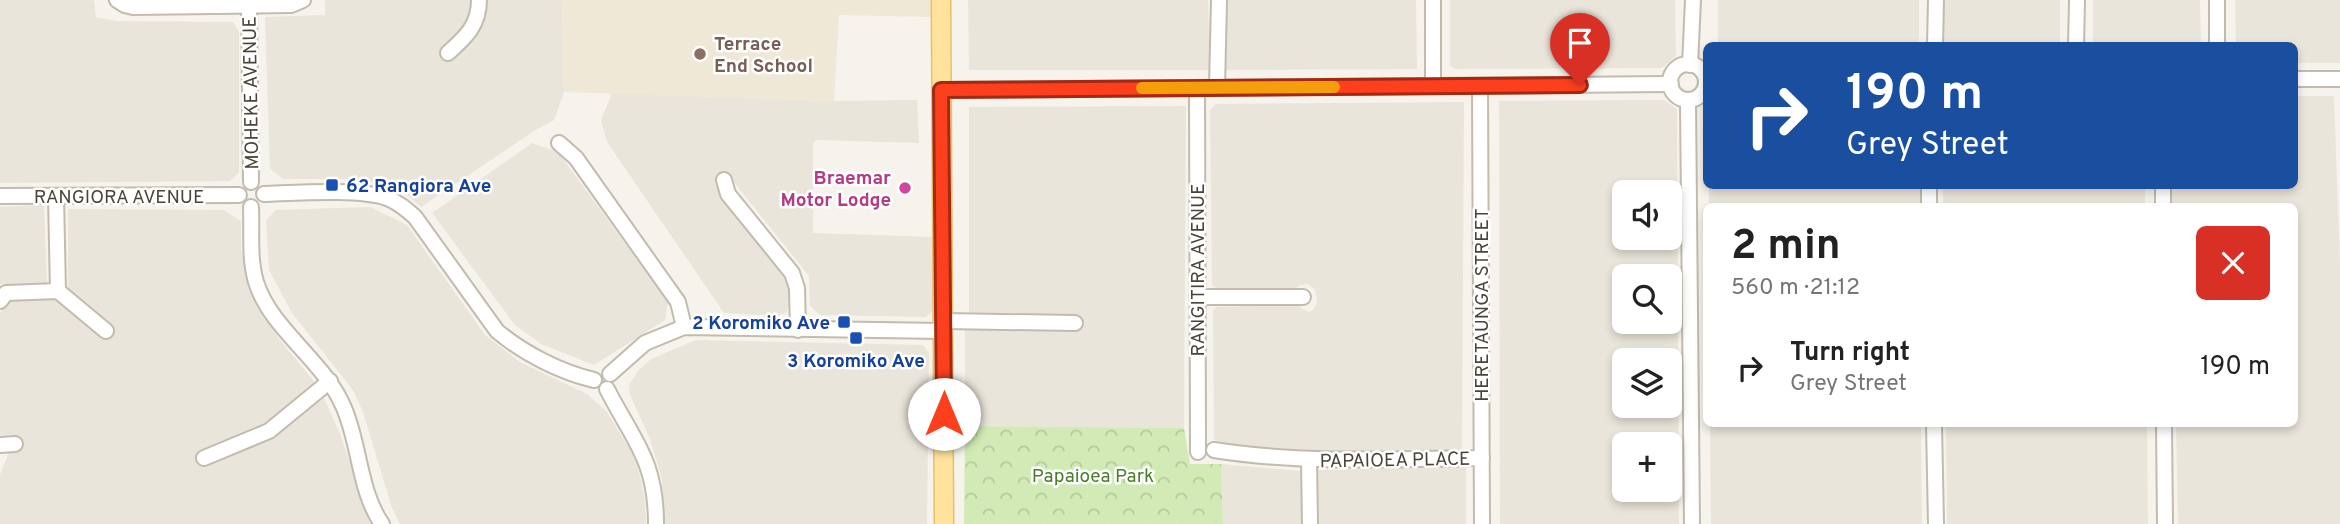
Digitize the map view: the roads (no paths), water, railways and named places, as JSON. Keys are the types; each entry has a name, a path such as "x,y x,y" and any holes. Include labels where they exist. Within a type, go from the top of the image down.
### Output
{"main road":[{"path":"941,0 944,524"}],"street":[{"path":"117,0 133,7 291,5 303,0"},
{"path":"448,53 472,30 478,15 479,0"},
{"path":"1217,88 1219,0"},
{"path":"1433,0 1433,86"},
{"path":"1690,65 1693,0"},
{"path":"1936,0 1936,42"},
{"path":"2076,42 2077,0"},
{"path":"2217,0 2217,42"},
{"name":"MOHEKE AVENUE","path":"249,5 251,182"},
{"path":"1703,74 1702,71 1690,65 1682,66 1675,71 1671,84 1677,96 1688,100 1700,96 1703,90"},
{"path":"2298,79 2340,79"},
{"path":"941,90 1671,84"},
{"name":"HERETAUNGA STREET","path":"1480,86 1482,524"},
{"name":"RANGITIRA AVENUE","path":"1197,88 1198,452"},
{"path":"1688,100 1699,312 1692,524"},
{"path":"559,143 576,158 678,302 684,327"},
{"path":"724,180 727,194 792,273 797,288 798,330"},
{"path":"251,182 258,184 264,194 261,203 251,207 242,202 239,195 244,185 251,182"},
{"path":"264,194 369,194 388,198 401,205 415,217 497,331 529,352 571,373 594,380 602,390 645,344 684,327 798,330 1074,323"},
{"name":"RANGIORA AVENUE","path":"0,196 239,195"},
{"path":"56,196 58,292"},
{"path":"251,207 252,255 261,295 277,320 330,381 349,420 367,489 382,524"},
{"path":"0,301 6,293 58,292 106,331"},
{"path":"1197,297 1303,298"},
{"path":"204,458 269,430 330,381"},
{"path":"608,381 646,458 654,489 656,524"},
{"path":"1934,427 1936,524"},
{"path":"2164,427 2165,524"},
{"name":"PAPAIOEA PLACE","path":"1214,450 1260,457 1309,460 1482,458"},
{"name":"PAPAIOEA PLACE","path":"1309,460 1310,524"}],"place":[{"name":"Terrace End School","path":"700,54"},
{"name":"62 Rangiora Ave","path":"332,185"},
{"name":"Braemar Motor Lodge","path":"905,188"},
{"name":"2 Koromiko Ave","path":"844,322"},
{"name":"3 Koromiko Ave","path":"856,338"}],"park label":[{"name":"Papaioea Park","path":"1093,475"}]}
